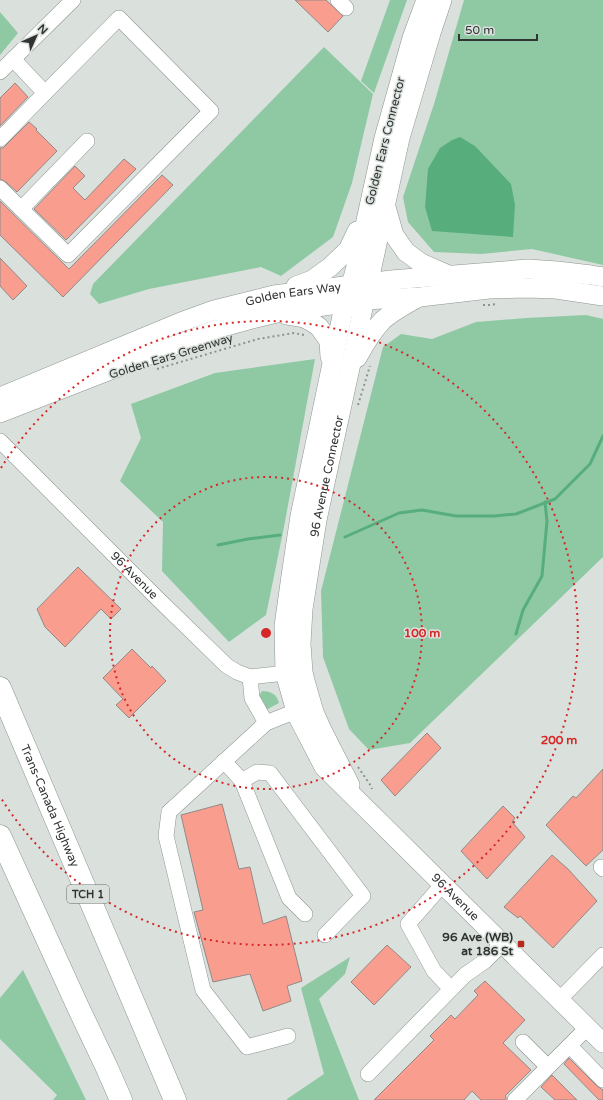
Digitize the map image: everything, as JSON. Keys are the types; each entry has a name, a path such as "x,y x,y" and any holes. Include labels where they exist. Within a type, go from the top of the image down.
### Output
{"highway":[{"name":"Trans-Canada Highway","path":"0,688 175,1100"},
{"path":"0,836 121,1100"}],"main road":[{"name":"Golden Ears Connector","path":"361,289 377,205 384,138 412,38 426,0"},
{"name":"Golden Ears Connector","path":"377,205 400,138 431,32 442,0"},
{"path":"274,295 312,280 330,267 348,250 377,205 394,235 406,252 421,263 447,275"},
{"name":"Golden Ears Way","path":"0,397 181,322 214,310 274,295 361,289 447,275 528,269 597,276"},
{"name":"Golden Ears Way","path":"361,289 420,297 527,288 556,289 595,294"},
{"name":"Golden Ears Way","path":"0,413 219,328 277,313 346,303 361,289"},
{"name":"96 Avenue Connector","path":"294,672 284,626 301,508 361,289"},
{"path":"277,313 304,318 319,327 329,341 340,370 383,320 400,308 420,297"},
{"name":"96 Avenue Connector","path":"340,370 342,316 346,303"},
{"name":"96 Avenue","path":"294,672 297,715 324,767 366,796"},
{"name":"96 Avenue","path":"294,672 322,730 366,796 443,884 603,1043"}],"street":[{"path":"0,72 72,0"},
{"path":"0,139 119,18 211,111 68,255 0,188"},
{"path":"13,59 45,93"},
{"path":"21,208 87,141"},
{"name":"96 Avenue","path":"0,441 218,657 237,672 250,677"},
{"path":"266,723 252,698 250,677 294,672"},
{"path":"288,1036 247,1047 203,990 166,836 169,812 266,723 296,711"},
{"path":"224,761 242,781 289,898 305,914"},
{"path":"242,781 257,772 270,774 363,896 325,935"},
{"path":"443,884 408,924 434,971 451,988"},
{"path":"368,1074 465,974 485,961 503,943"},
{"path":"560,999 603,955"},
{"path":"515,1100 588,1027"},
{"path":"523,1042 548,1068"},
{"path":"570,1046 603,1080"}],"path":[{"path":"482,305 489,306 504,303"},
{"name":"Golden Ears Greenway","path":"154,370 258,339 294,333 309,338"},
{"path":"357,408 371,363"},
{"path":"355,762 371,786 366,796"}],"shaded area":[{"path":"390,0 407,0 374,93 361,81"},
{"path":"464,0 603,0 603,265 532,249 481,254 434,252 408,222 403,197 434,104"},
{"path":"0,12 18,33 0,55"},
{"path":"324,47 373,94 352,183 333,237 281,276 261,267 149,289 99,304 90,294 93,284"},
{"path":"460,137 475,146 511,184 515,205 513,237 432,231 425,207 428,169 440,148 452,140"},
{"path":"586,315 603,319 603,557 410,743 369,750 349,729 323,657 321,591 383,347 401,334 432,339 476,322"},
{"path":"315,359 266,615 229,642 162,571 163,522 120,481 141,438 131,404 215,373"},
{"path":"262,691 273,694 277,697 279,703 264,711 259,696"},
{"path":"350,957 345,974 319,999 359,1100 287,1100 324,1074 301,988"},
{"path":"23,970 86,1100 53,1100 57,1095 0,1039 0,998"}],"building":[{"path":"295,0 326,0 343,16 328,32"},
{"path":"15,83 28,97 0,126 0,98"},
{"path":"29,122 57,151 17,192 6,182 0,179 0,148 3,148"},
{"path":"124,159 136,169 66,240 34,209 75,166 85,176 73,188 85,200"},
{"path":"162,175 173,185 63,297 0,235 0,201 69,269"},
{"path":"0,258 27,286 13,300 0,286"},
{"path":"78,567 121,609 111,619 101,609 65,647 45,627 37,609"},
{"path":"132,649 151,668 152,666 166,681 129,718 116,705 123,699 103,678"},
{"path":"427,733 441,748 395,796 381,780"},
{"path":"603,769 603,850 586,866 546,825 573,796 576,798"},
{"path":"222,804 239,869 250,867 263,924 286,916 302,981 287,986 291,1001 263,1011 250,974 213,982 194,912 203,910 181,815"},
{"path":"503,806 515,818 512,822 525,837 487,879 461,851"},
{"path":"552,855 568,869 597,901 553,948 520,916 518,918 504,907"},
{"path":"387,945 411,967 374,1005 351,982"},
{"path":"485,981 525,1020 503,1043 531,1070 505,1096 506,1100 481,1100 472,1091 464,1100 374,1100 434,1040 430,1036 451,1015 455,1019 478,995 474,991"},
{"path":"569,1058 603,1090 603,1100 599,1100 564,1064"},
{"path":"552,1075 577,1100 555,1100 541,1087"}],"waterway":[{"path":"345,537 399,513 422,510 456,516 494,516 516,514 555,499 590,464 603,436"},
{"path":"516,634 523,610 542,576 547,521 545,502"},
{"path":"218,545 280,535"}],"place":[{"name":"96 Ave (WB) at 186 St","path":"521,944"}]}
